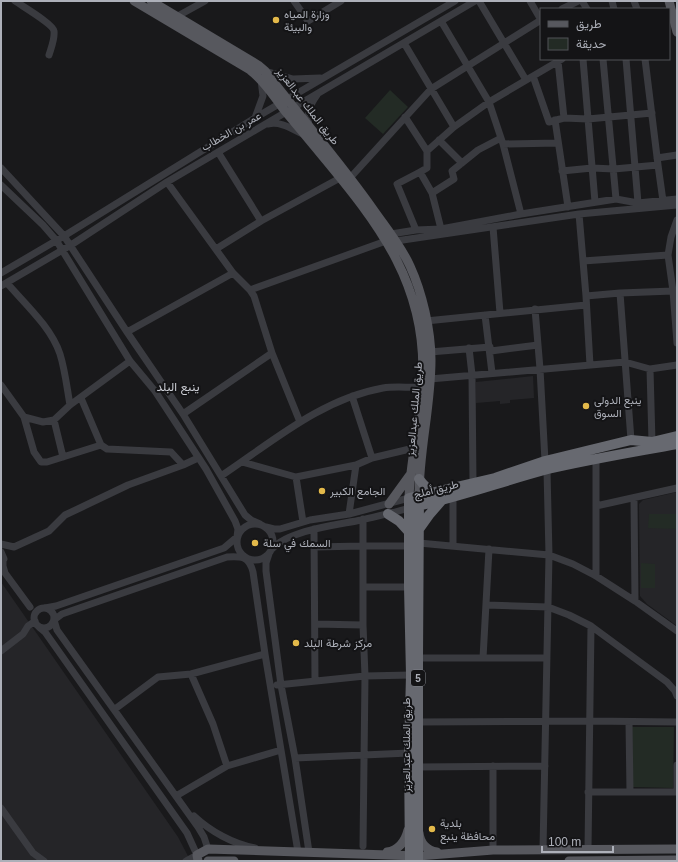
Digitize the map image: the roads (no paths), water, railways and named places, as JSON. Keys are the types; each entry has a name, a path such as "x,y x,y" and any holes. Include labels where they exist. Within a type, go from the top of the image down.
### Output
{"highway":[{"name":"طريق أملج","path":"414,502 432,493 546,465 631,440 652,442 677,436"},
{"name":"طريق أملج","path":"414,502 442,500 453,497 546,465 677,444"},
{"path":"414,477 432,493"},
{"path":"419,529 442,500"},
{"name":"طريق الملك عبدالعزيز","path":"414,502 419,529 418,722 414,858"},
{"name":"طريق الملك عبدالعزيز","path":"414,502 408,546 411,675 409,753 414,822"},
{"path":"389,509 409,532"}],"main road":[{"name":"طريق الملك عبدالعزيز","path":"134,1 250,70 263,75"},
{"name":"طريق الملك عبدالعزيز","path":"151,1 258,66 263,75 340,178 391,239 414,303 423,344 422,387 414,448 414,502"},
{"path":"669,1 672,20 677,32"},
{"name":"طريق الملك عبدالعزيز","path":"307,132 350,178 410,266 419,292 426,321 430,352 430,379 414,477"},
{"path":"389,509 414,477"},
{"path":"414,822 426,848 434,852 444,853"},
{"path":"374,854 392,852 400,846 407,837 414,822"},
{"path":"208,849 209,861 234,861"},
{"path":"198,858 208,849 374,854 414,858 444,853 493,850 677,849"},
{"path":"569,861 677,860"}],"street":[{"path":"15,1 43,19 53,28 54,33 52,47 49,55"},
{"path":"176,17 205,1"},
{"path":"294,1 308,20 341,1"},
{"name":"عمر بن الخطاب","path":"1,273 64,236 254,118 455,1"},
{"name":"عمر بن الخطاب","path":"4,285 71,245 166,182 475,1"},
{"path":"479,1 526,80"},
{"path":"530,1 540,18"},
{"path":"564,8 578,1"},
{"path":"442,21 489,102 502,141 521,214"},
{"path":"350,178 431,89 540,21"},
{"path":"404,43 454,127"},
{"path":"427,151 454,127 489,102 561,60 564,118"},
{"path":"583,60 595,202"},
{"path":"603,60 616,199"},
{"path":"626,60 638,203"},
{"path":"646,60 657,161 663,201"},
{"path":"254,118 263,96 263,75 293,79 324,77"},
{"path":"533,76 549,122 564,118 588,119 652,113"},
{"path":"262,126 272,123 307,132 310,106 318,93"},
{"path":"405,117 427,151 427,168 397,184 416,230"},
{"path":"555,120 568,207"},
{"path":"439,140 462,163"},
{"path":"432,193 454,179 452,171 478,150 502,141 558,143"},
{"path":"218,152 261,221"},
{"path":"562,171 592,168 614,169 634,167 677,155"},
{"path":"1,168 71,245 127,332 183,414 245,514 251,520 270,531 273,537 273,543 266,563 266,571 281,684 309,852"},
{"path":"420,172 432,193 441,229"},
{"path":"216,249 261,221 340,178"},
{"path":"166,182 233,273 254,296 272,353 300,422"},
{"path":"1,185 43,225 56,240 130,361 155,391 236,521 238,529 238,549 251,565 253,572 298,852"},
{"path":"250,290 416,230 441,229 521,214 616,199 638,203 677,200"},
{"path":"391,239 493,227 579,214 677,205"},
{"path":"579,214 590,365"},
{"path":"677,220 671,237 668,255 675,292 677,343"},
{"path":"493,227 500,313"},
{"path":"583,262 668,255"},
{"path":"127,332 233,273"},
{"path":"4,285 46,329 55,343 60,354 70,405"},
{"path":"586,296 620,293 675,292"},
{"path":"620,293 631,440"},
{"path":"426,321 586,304"},
{"path":"535,309 546,465 548,555 543,849"},
{"path":"486,315 492,373"},
{"path":"430,352 469,348 490,349 538,345"},
{"path":"469,348 472,375 473,484"},
{"path":"183,414 272,353"},
{"path":"24,417 43,422 54,420 70,405 130,361"},
{"path":"430,379 625,362 650,369 677,365"},
{"path":"650,369 652,442"},
{"path":"1,386 24,417 34,452 41,462 47,462 100,445 107,448 171,452 183,465"},
{"path":"221,476 300,422 327,406 352,396 385,388 422,387"},
{"path":"352,396 372,458"},
{"path":"81,398 100,445"},
{"path":"54,420 63,456"},
{"path":"242,462 296,477 356,465 372,458 414,448"},
{"path":"1,544 14,547 49,531 65,515 76,509 128,485 198,458"},
{"path":"596,458 596,576"},
{"path":"349,514 356,465"},
{"path":"296,477 303,522"},
{"path":"596,506 677,488"},
{"path":"453,497 453,546"},
{"path":"634,498 635,601"},
{"path":"36,622 47,627 62,614 227,557 258,560 264,558 278,543 284,540 314,529 363,519 389,509 414,502"},
{"path":"36,622 35,614 42,608 56,606 224,548 249,525 280,529 303,522 389,509"},
{"path":"363,519 363,625 365,676 363,846"},
{"path":"314,529 316,624 315,681"},
{"path":"419,543 548,555 574,564 596,576 635,601 677,631"},
{"path":"314,547 408,546"},
{"path":"484,658 489,549"},
{"path":"1,552 4,557 2,563 3,571 30,607 36,622 45,632 187,833 198,858 186,861"},
{"path":"363,586 409,588"},
{"path":"486,605 548,607 569,615 590,626 667,682 675,691 677,696"},
{"path":"30,607 51,610 57,630 184,807 204,837 208,849"},
{"path":"1,651 23,634 28,626 36,622"},
{"path":"316,624 363,625"},
{"path":"588,849 590,626"},
{"path":"115,709 158,677 191,674 265,654"},
{"path":"418,658 547,658"},
{"path":"191,674 213,724 227,766"},
{"path":"271,686 365,676 411,675"},
{"path":"418,722 677,722"},
{"path":"629,722 630,792"},
{"path":"176,796 227,766 281,750"},
{"path":"294,758 409,753"},
{"path":"588,792 677,792 677,765"},
{"path":"493,766 493,850"},
{"path":"417,767 545,766"},
{"path":"184,807 200,822 224,837 251,847 273,851"},
{"path":"1,808 33,853 44,861"}],"place":[{"name":"وزارة المياه والبيئة","path":"276,20"},
{"name":"ينبع الدولى السوق","path":"586,406"},
{"name":"الجامع الكبير","path":"322,491"},
{"name":"السمك في سلة","path":"255,543"},
{"name":"مركز شرطة البلد","path":"296,643"},
{"name":"بلدية محافظة ينبع","path":"432,829"}],"district":[{"name":"ينبع البلد","path":"178,387"}]}
